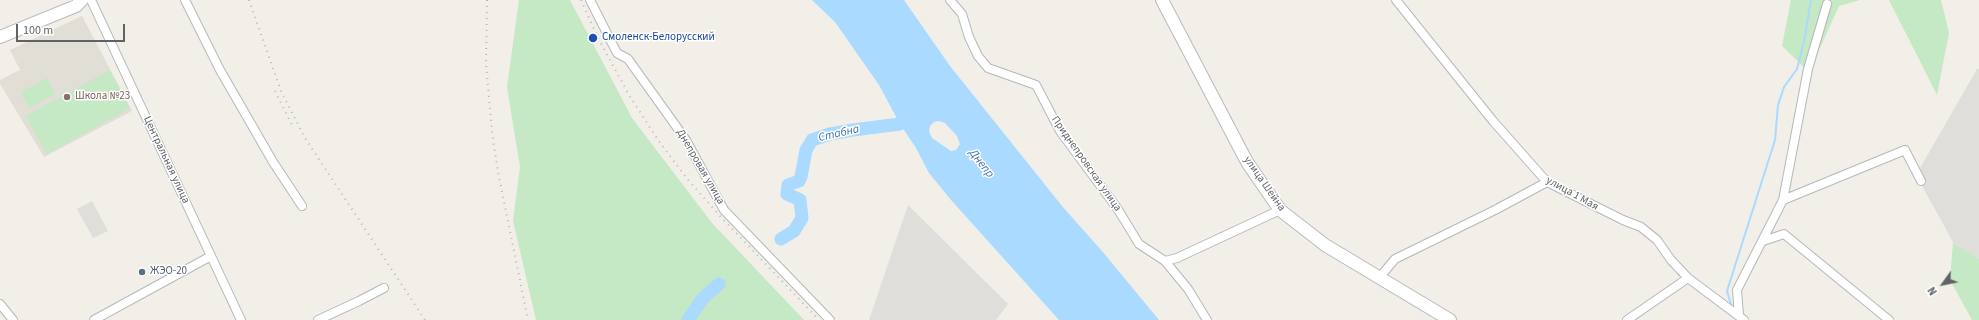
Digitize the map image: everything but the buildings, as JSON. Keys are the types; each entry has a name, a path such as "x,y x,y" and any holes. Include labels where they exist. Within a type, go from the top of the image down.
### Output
{"street":[{"path":"0,37 76,6 82,0"},
{"name":"Центральная улица","path":"91,0 241,320"},
{"path":"185,0 220,70 273,162 302,206"},
{"name":"Днепровая улица","path":"590,0 617,53 628,59 686,140 724,210 830,320"},
{"name":"Приднепровская улица","path":"950,0 962,14 969,37 978,56 988,68 1036,85 1060,131 1117,208 1139,244 1165,261 1188,289 1207,320"},
{"name":"улица Шейна","path":"1162,0 1247,162 1280,210 1325,245 1450,320"},
{"name":"улица 1 Мая","path":"1396,0 1492,121 1547,182 1623,220 1641,227 1657,240 1671,260 1688,278 1741,318"},
{"path":"1741,318 1737,290 1783,200 1808,69 1827,4"},
{"path":"1783,200 1906,150 1921,181"},
{"path":"1379,278 1395,259 1495,210 1547,182"},
{"path":"1165,261 1177,258 1280,210"},
{"path":"1763,241 1784,234 1889,320"},
{"path":"94,320 211,256"},
{"path":"1627,320 1688,278"},
{"path":"318,320 384,288"},
{"path":"0,304 13,320"}],"shaded area":[{"name":"Школа №23","path":"82,16 132,111 44,157 0,84 0,80 20,70 10,50"},
{"path":"1977,69 1979,69 1979,259 1953,242 1916,175"},
{"path":"92,201 108,231 93,238 77,209"},
{"path":"908,205 1008,304 996,320 869,320"}],"green space":[{"path":"519,0 570,0 632,118 712,223 804,320 536,320 513,221 520,167 507,87"},
{"path":"1791,0 1860,0 1839,6 1809,72 1782,46"},
{"path":"1889,0 1941,0 1949,33 1937,95"},
{"path":"110,70 130,108 47,154 26,116"},
{"path":"47,78 55,94 29,108 21,92"},
{"path":"1953,242 1979,259 1979,320 1972,320 1950,280"}],"water":[{"name":"Днепр","path":"812,0 904,0 950,66 1062,206 1102,251 1159,320 1059,320 951,200 929,173 879,85 835,22","holes":["939,121 945,123 957,136 960,144 956,150 951,151 932,138 929,131 930,126 934,122"]}],"waterway":[{"path":"1732,308 1727,291 1775,140 1778,105 1784,87 1797,69 1804,41 1811,0"},
{"name":"Стабна","path":"781,239 794,231 802,218 800,200 787,194 788,185 799,181 806,150 812,140 830,134 900,124 909,109"},
{"name":"Стабна","path":"688,320 703,298 719,284"}],"railway":[{"path":"249,0 281,91 305,138 425,320"},
{"path":"487,0 486,63 492,132 498,172 528,320"},
{"path":"581,0 597,36 629,95 658,140 688,180 718,214 819,320"},
{"path":"275,91 292,125"}],"place":[{"name":"Смоленск-Белорусский","path":"593,38"},
{"name":"Школа №23","path":"67,97"},
{"name":"ЖЭО-20","path":"142,272"}]}
